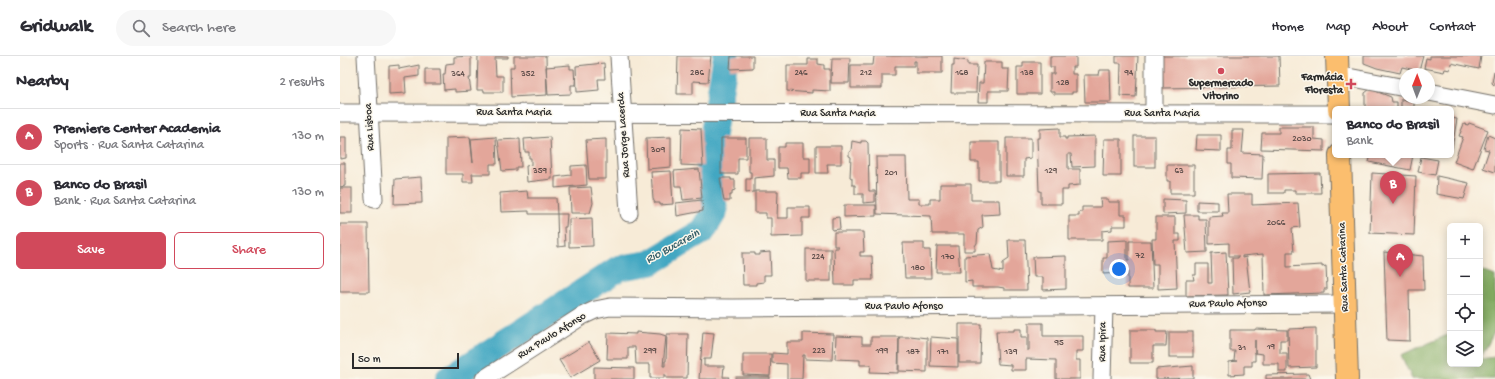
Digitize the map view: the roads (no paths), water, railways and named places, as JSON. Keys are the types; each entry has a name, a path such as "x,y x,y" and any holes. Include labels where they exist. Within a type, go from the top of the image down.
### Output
{"main road":[{"path":"1338,65 1339,106"},
{"name":"Rua Santa Catarina","path":"1340,158 1347,379"}],"street":[{"name":"Rua Lisboa","path":"366,56 374,199"},
{"name":"Rua Jorge Lacerda","path":"619,56 629,213"},
{"path":"1154,56 1154,114"},
{"path":"1338,65 1399,86"},
{"path":"1435,93 1495,105"},
{"name":"Rua Santa Maria","path":"340,114 1332,114"},
{"name":"Rua Paulo Afonso","path":"484,379 582,316 595,310 610,307 1345,304"},
{"name":"Rua Ipira","path":"1102,379 1104,306"}],"waterway":[{"name":"Rio Bucarein","path":"448,379 619,268 650,263 703,231 715,211 708,163 726,56"}],"place":[{"name":"Supermercado Vitorino","path":"1221,71"},
{"name":"Farmácia Floresta","path":"1351,84"},
{"name":"Banco do Brasil","path":"1393,204"},
{"name":"Premiere Center Academia","path":"1400,277"}]}
